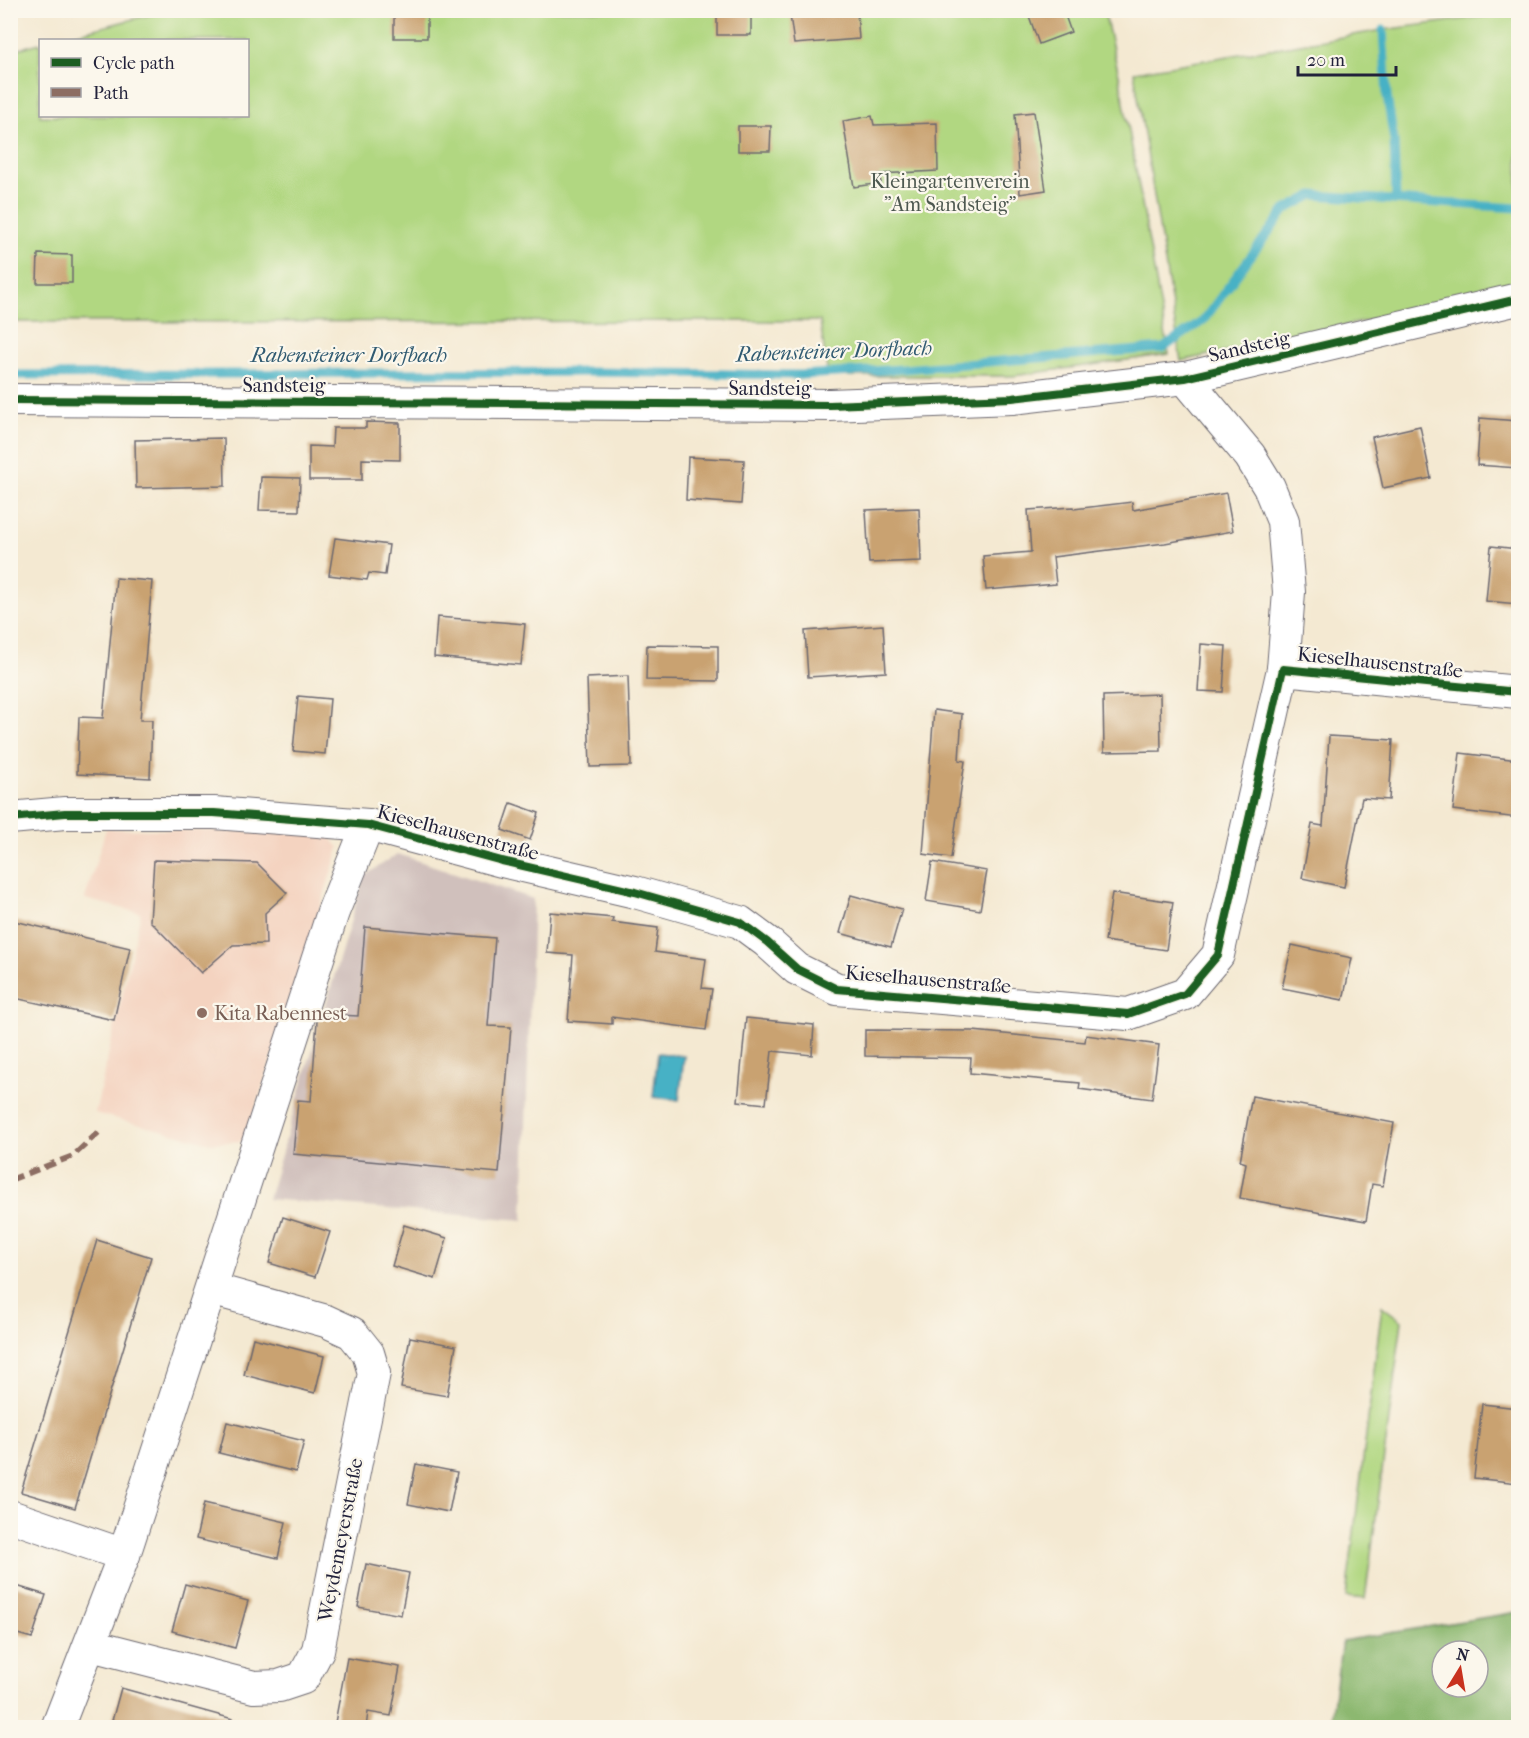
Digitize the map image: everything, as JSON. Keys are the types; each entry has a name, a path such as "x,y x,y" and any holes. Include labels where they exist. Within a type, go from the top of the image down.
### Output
{"street":[{"name":"Sandsteig","path":"10,400 830,405 1012,398 1185,378 1518,299"},
{"name":"Kieselhausenstraße","path":"10,818 65,813 214,813 368,825 502,861 645,895 740,922 797,969 837,989 1128,1014 1185,994 1218,955 1283,669 1289,592 1283,521 1269,487 1250,456 1185,378"},
{"name":"Kieselhausenstraße","path":"1283,669 1518,692"},
{"path":"57,1728 124,1555 333,912 368,825"},
{"name":"Weydemeyerstraße","path":"91,1645 254,1687 279,1686 303,1678 318,1650 374,1373 368,1353 352,1333 326,1321 211,1289"},
{"path":"10,1516 124,1555"}],"shaded area":[{"name":"Kita Rabennest","path":"106,829 327,833 339,848 245,1141 210,1143 95,1113 141,913 85,899"},
{"path":"398,854 533,899 523,1220 268,1199 364,876"}],"green space":[{"name":"Kleingartenverein \"Am Sandsteig\"","path":"169,10 1104,11 1119,75 1169,354 1013,376 828,376 820,321 11,322 10,51 39,43 39,117 249,117 249,39 55,39"},
{"path":"1518,12 1518,288 1181,361 1134,72 1383,30"},
{"path":"1382,1306 1402,1321 1365,1599 1346,1597"},
{"path":"1518,1612 1518,1727 1330,1727 1342,1641"}],"water":[{"path":"658,1053 684,1056 679,1100 653,1097"}],"building":[{"path":"717,10 751,10 751,35 717,35"},
{"path":"1044,10 1063,10 1071,32 1039,44 1029,16"},
{"path":"820,11 821,15 857,12 859,39 794,44 790,15"},
{"path":"394,12 427,13 427,38 394,38"},
{"path":"1034,112 1046,190 1020,194 1015,114"},
{"path":"872,116 874,125 937,123 938,171 879,174 881,183 854,187 843,121"},
{"path":"738,126 771,126 770,151 738,151"},
{"path":"38,254 72,255 72,283 37,283"},
{"path":"1480,418 1518,421 1518,468 1477,465"},
{"path":"366,422 400,423 400,460 362,459 362,480 309,480 309,446 332,447 333,428 366,428"},
{"path":"1420,426 1431,478 1383,488 1372,437"},
{"path":"224,438 225,486 136,488 135,440"},
{"path":"688,457 744,460 741,504 686,500"},
{"path":"261,477 300,478 299,511 259,510"},
{"path":"1226,493 1233,531 1165,543 1053,557 1056,584 986,590 983,556 1031,552 1028,510 1073,507 1074,509 1132,502 1133,510"},
{"path":"919,508 921,561 869,563 866,510"},
{"path":"335,538 389,545 385,575 369,573 367,580 329,575"},
{"path":"1491,546 1518,549 1518,604 1486,601"},
{"path":"116,578 152,581 140,720 152,720 150,778 77,774 79,717 103,718"},
{"path":"437,617 525,624 521,665 434,657"},
{"path":"883,625 886,672 808,677 805,631"},
{"path":"1201,644 1226,646 1223,692 1198,691"},
{"path":"647,645 718,646 718,681 646,680"},
{"path":"628,676 631,766 590,767 587,678"},
{"path":"1160,694 1161,751 1104,752 1103,696"},
{"path":"298,696 330,699 325,754 293,751"},
{"path":"934,710 962,714 959,760 965,761 951,858 923,854"},
{"path":"1329,736 1393,740 1389,800 1362,798 1344,887 1302,878 1312,824 1323,826"},
{"path":"1460,753 1518,760 1518,818 1453,810"},
{"path":"511,803 539,813 530,840 502,830"},
{"path":"154,860 257,863 287,893 265,913 266,944 233,945 201,973 150,921"},
{"path":"932,862 987,871 980,910 926,901"},
{"path":"1112,893 1173,902 1166,950 1105,941"},
{"path":"851,895 902,909 891,947 840,933"},
{"path":"550,912 613,918 612,922 658,928 655,952 706,959 702,988 712,989 706,1030 612,1017 612,1024 568,1021 573,955 547,953"},
{"path":"10,920 130,948 114,1020 10,997"},
{"path":"365,927 495,938 488,1026 511,1027 499,1173 293,1154 298,1100 311,1101 319,1014 358,1016"},
{"path":"1292,945 1352,958 1343,1000 1282,988"},
{"path":"746,1018 814,1025 812,1055 772,1051 766,1104 738,1101"},
{"path":"865,1030 973,1031 1085,1042 1086,1035 1159,1045 1152,1099 1079,1089 1080,1083 970,1073 971,1058 865,1056"},
{"path":"1252,1096 1394,1123 1383,1186 1372,1184 1366,1221 1240,1198 1246,1163 1240,1161"},
{"path":"283,1217 330,1232 315,1277 269,1263"},
{"path":"404,1225 447,1238 435,1279 392,1266"},
{"path":"97,1240 151,1257 75,1508 21,1492"},
{"path":"410,1337 456,1346 447,1396 401,1388"},
{"path":"253,1338 324,1356 315,1393 244,1375"},
{"path":"1482,1404 1518,1408 1518,1483 1474,1478"},
{"path":"227,1422 304,1441 296,1472 219,1453"},
{"path":"416,1464 457,1472 449,1512 408,1504"},
{"path":"204,1503 286,1522 278,1558 196,1539"},
{"path":"366,1564 409,1573 401,1615 358,1607"},
{"path":"10,1584 46,1595 32,1638 10,1632"},
{"path":"185,1584 248,1601 235,1648 172,1631"},
{"path":"347,1658 400,1667 391,1716 368,1712 366,1728 334,1728"},
{"path":"121,1688 233,1719 232,1728 110,1728"}],"waterway":[{"path":"1383,30 1387,96 1394,141 1396,200"},
{"name":"Rabensteiner Dorfbach","path":"10,375 590,372 800,375 1163,348 1203,321 1285,210 1313,195 1518,208"}],"marked path":[{"path":"10,1180 73,1156 100,1131"}],"cycle path":[{"path":"10,400 830,405 1012,398 1185,378 1518,299"},
{"path":"10,818 65,813 214,813 368,825 502,861 635,892 740,922 797,969 837,989 1128,1014 1185,994 1218,955 1283,669 1518,692"}],"place":[{"name":"Kita Rabennest","path":"202,1013"}]}
